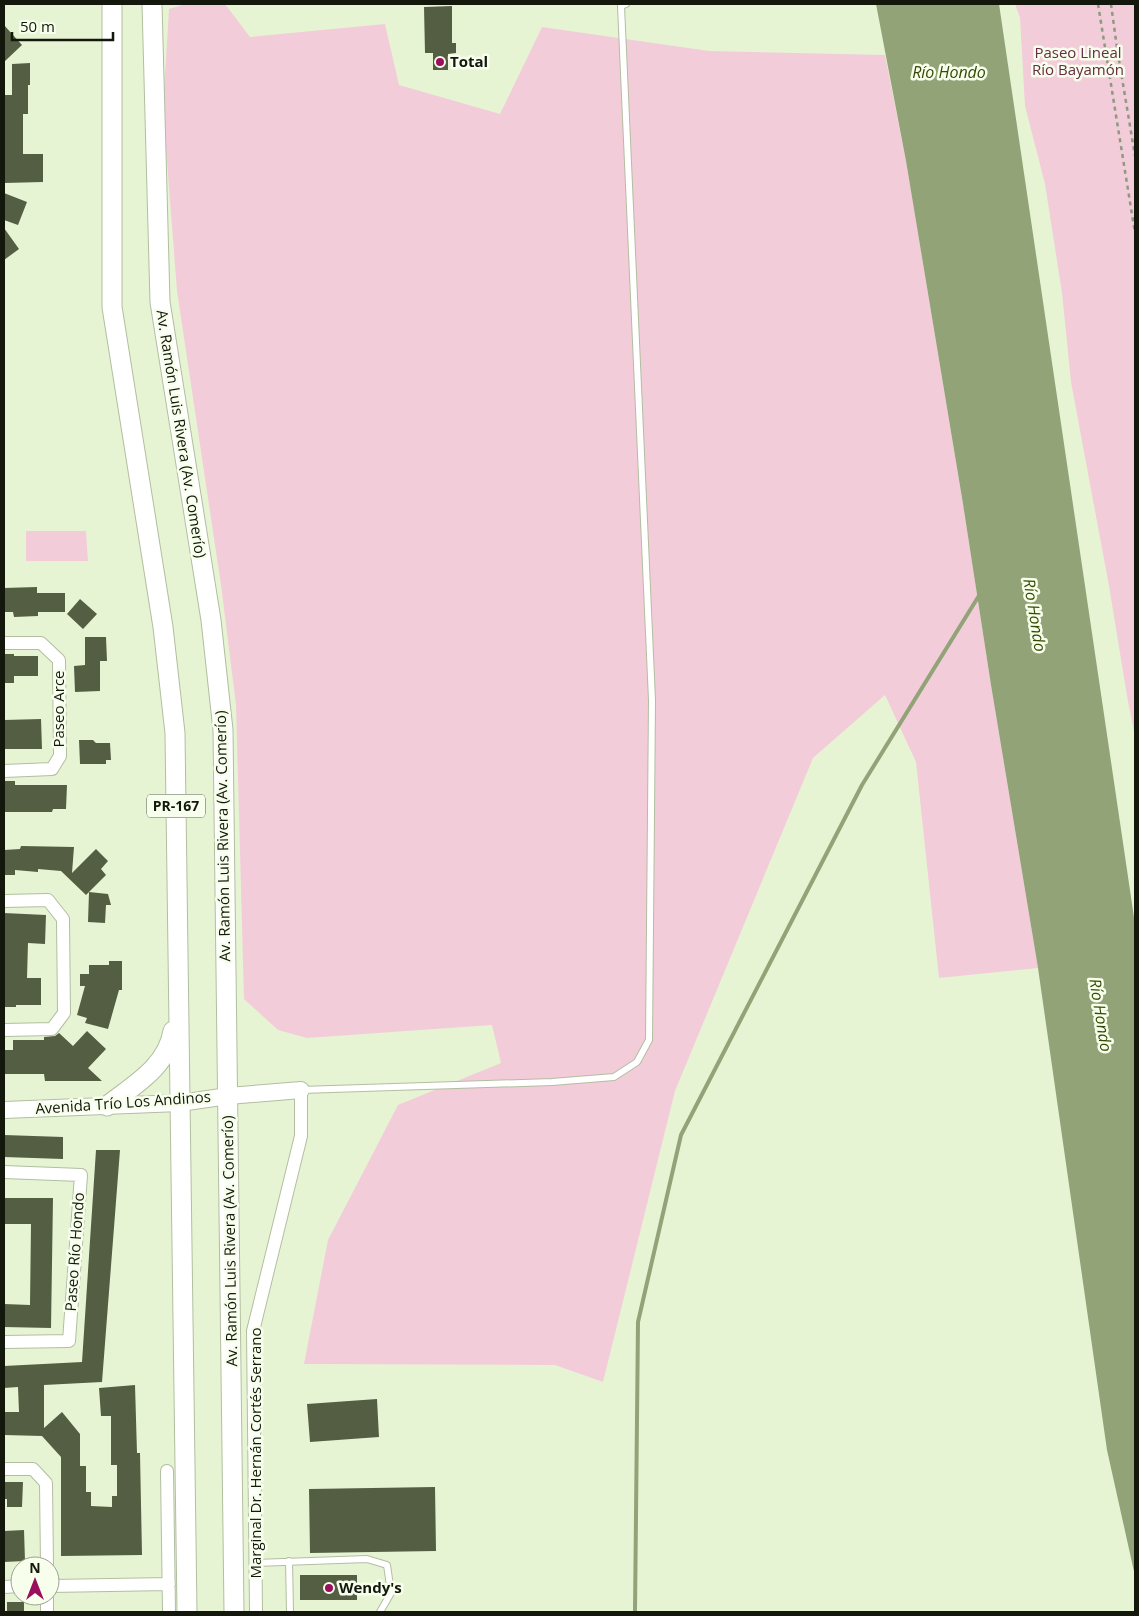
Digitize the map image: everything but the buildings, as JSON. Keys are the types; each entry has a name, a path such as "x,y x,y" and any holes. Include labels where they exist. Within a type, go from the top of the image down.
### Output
{"main road":[{"path":"98,4 112,71"},
{"name":"PR-167","path":"112,4 112,307 163,627 175,733 187,1612"},
{"name":"Av. Ramón Luis Rivera (Av. Comerío)","path":"154,9 160,302 211,620 223,730 234,1612"},
{"path":"107,1106 154,1069 164,1058 171,1044 179,1000"}],"street":[{"name":"Paseo Arce","path":"4,643 41,643 59,660 60,746 60,756 52,769 4,771"},
{"path":"4,900 48,900 63,919 64,1013 52,1029 4,1030"},
{"name":"Avenida Trío Los Andinos","path":"4,1110 180,1102 302,1090"},
{"name":"Marginal Dr. Hernán Cortés Serrano","path":"256,1612 253,1331 302,1136 302,1090"},
{"name":"Paseo Río Hondo","path":"4,1172 81,1175 69,1341 4,1342"},
{"path":"4,1469 32,1468 46,1483 47,1556"},
{"path":"167,1471 169,1612"},
{"path":"60,1586 169,1584"}],"lane":[{"path":"302,1090 552,1082 614,1077 637,1062 650,1040 652,700 621,6 626,4"},
{"path":"256,1563 367,1559 387,1565 391,1593 380,1612"},
{"path":"289,1561 290,1612"}],"path":[{"path":"1098,4 1135,233"},
{"path":"1111,4 1135,156"}],"green space":[{"path":"186,4 225,4 250,37 385,24 399,85 500,114 542,27 709,51 885,55 906,161 1038,968 939,978 916,762 885,695 813,758 675,1091 603,1382 555,1365 304,1364 328,1240 398,1105 501,1063 492,1025 307,1038 278,1030 244,999 236,705 221,585 177,291 163,110 169,9"},
{"name":"Paseo Lineal Río Bayamón","path":"1015,4 1135,4 1135,737 1071,382 1062,293 1045,184 1025,106 1020,18"},
{"path":"26,531 86,531 88,561 26,561"}],"water":[{"name":"Río Hondo","path":"876,4 999,4 1135,924 1135,1576 1107,1450 1038,968 906,161"}],"waterway":[{"path":"635,1612 638,1322 681,1135 862,785 980,594"}],"place":[{"name":"Total","path":"440,62"},
{"name":"Wendy's","path":"329,1588"}]}
